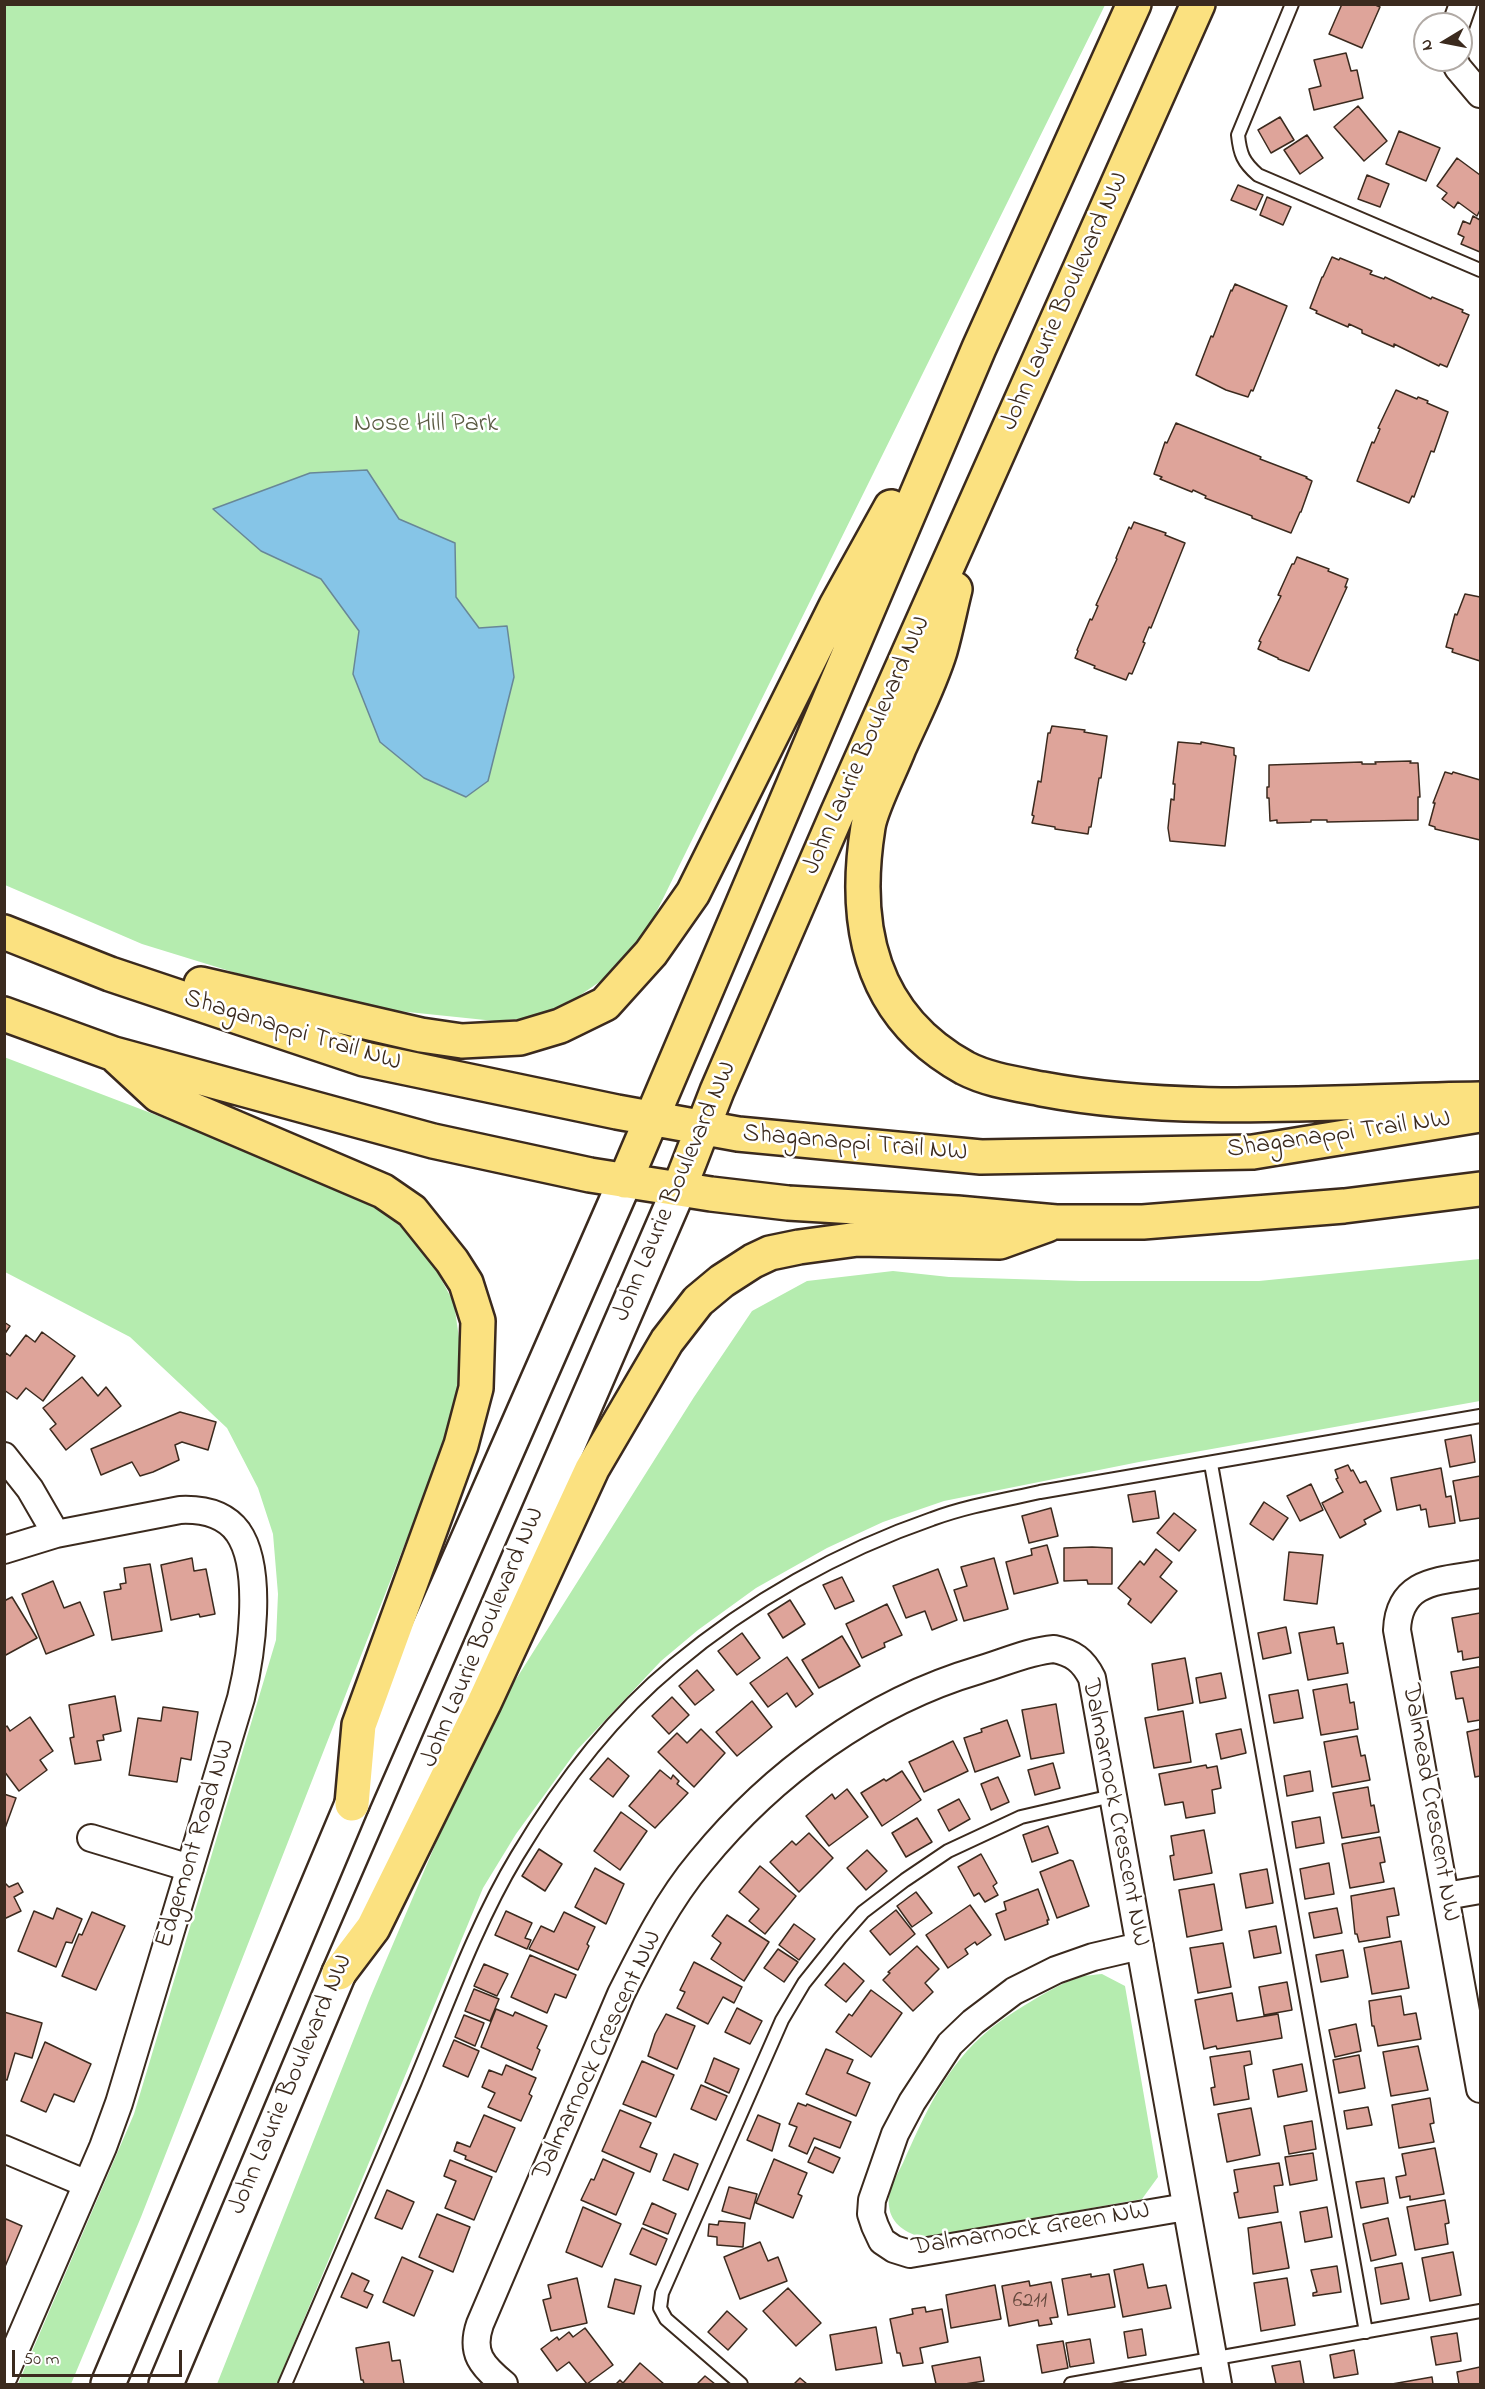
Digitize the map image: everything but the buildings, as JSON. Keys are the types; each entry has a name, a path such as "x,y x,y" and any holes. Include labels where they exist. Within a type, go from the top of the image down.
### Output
{"main road":[{"name":"John Laurie Boulevard NW","path":"108,2385 352,1804 625,1181 979,348 1134,4"},
{"name":"John Laurie Boulevard NW","path":"166,2385 339,1973 679,1190 722,1080 837,814 1198,4"},
{"path":"110,974 180,980 421,1035 462,1041 520,1038 560,1026 605,1004 651,953 693,894 836,606 979,348"},
{"path":"976,506 939,652 868,824 862,890 866,937 876,973 905,1020 920,1037 968,1070 1005,1082 1083,1096 1214,1105 1480,1099"},
{"name":"Shaganappi Trail NW","path":"4,932 110,974 364,1059 703,1129 738,1134 981,1157 1253,1152 1480,1116"},
{"path":"4,1014 114,1054 433,1141 625,1181 788,1203 957,1213 1056,1222 1155,1221 1344,1206 1480,1189"},
{"path":"114,1054 158,1095 383,1191 412,1211 453,1261 466,1283 478,1321 476,1388 461,1445 359,1725 352,1804"},
{"path":"339,1973 373,1928 484,1703 592,1469 667,1341 698,1301 722,1281 770,1253 858,1239 1000,1242 1056,1222"}],"street":[{"path":"1461,72 1480,94"},
{"path":"4,1456 30,1489 56,1534"},
{"name":"Edgemont Road NW","path":"4,1550 56,1534 180,1510 198,1509 213,1513 229,1522 244,1543 250,1569 253,1611 248,1667 241,1698 119,2103 87,2184 4,2376"},
{"name":"Dalmead Crescent NW","path":"1480,1574 1420,1586 1401,1607 1397,1630 1480,2089"},
{"name":"Dalmarnock Crescent NW","path":"504,2385 482,2363 477,2350 477,2332 621,1994 641,1954 674,1899 700,1862 750,1806 842,1733 888,1707 948,1679 1054,1649 1070,1653 1080,1659 1092,1677 1218,2385"},
{"path":"91,1838 190,1868"},
{"path":"1446,1896 1480,1890"},
{"name":"Dalmarnock Green NW","path":"1140,1946 1092,1957 1056,1970 1014,1991 973,2022 950,2044 912,2102 895,2134 872,2200 871,2214 882,2241 894,2249 910,2254 1186,2207"},
{"path":"4,2149 87,2184"}],"lane":[{"path":"1292,4 1240,128 1239,152 1245,164 1258,175 1480,270"},
{"path":"285,2385 477,1936 505,1878 534,1829 583,1760 637,1699 673,1665 727,1624 784,1587 872,1542 932,1518 981,1504 1480,1416"},
{"path":"1211,1464 1366,2332"},
{"path":"741,2385 666,2319 660,2308 662,2293 782,2020 804,1983 864,1912 948,1851 1021,1817 1112,1796"},
{"path":"1071,2385 1480,2311"}],"green space":[{"name":"Nose Hill Park","path":"5,5 1105,5 642,941 608,976 566,1005 528,1018 495,1021 340,1005 142,944 5,885"},
{"path":"4,1057 198,1131 370,1202 422,1244 454,1303 463,1366 458,1408 141,2217 71,2384 18,2384 134,2114 276,1640 278,1594 273,1534 258,1488 227,1428 130,1337 5,1272"},
{"path":"1480,1259 1480,1401 1139,1462 944,1501 883,1522 827,1548 756,1588 698,1630 661,1661 577,1750 516,1834 483,1888 277,2384 217,2384 370,1998 439,1836 513,1684 694,1397 752,1311 807,1281 893,1271 949,1277 1080,1281 1259,1281"},
{"path":"1102,1974 1125,1986 1158,2177 1142,2199 923,2238 911,2234 896,2223 889,2206 895,2178 938,2091 961,2059 989,2030 1033,2000 1071,1980"}],"water":[{"path":"367,470 399,519 455,543 456,597 479,628 507,626 514,677 488,781 466,797 424,778 380,742 353,674 359,631 321,579 261,551 213,509 310,473"}]}
